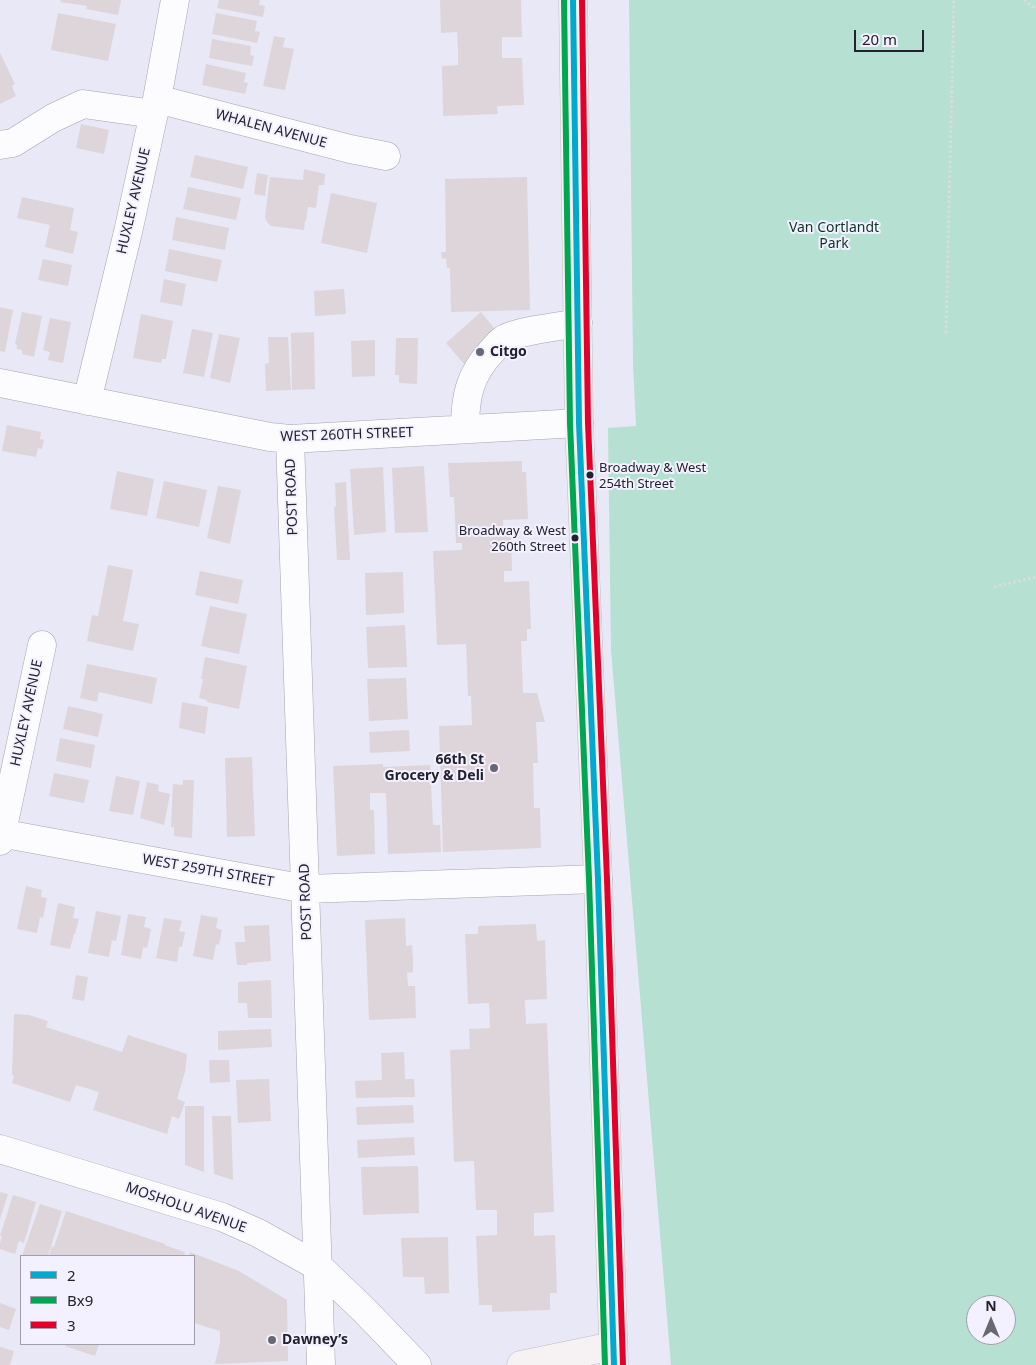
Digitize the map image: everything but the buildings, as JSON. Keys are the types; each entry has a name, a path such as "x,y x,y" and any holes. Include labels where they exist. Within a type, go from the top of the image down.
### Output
{"main road":[{"path":"521,1365 613,1356 598,880 579,423 573,0"}],"street":[{"name":"HUXLEY AVENUE","path":"87,401 128,232 155,107 175,0"},
{"name":"WHALEN AVENUE","path":"0,145 13,143 53,118 82,104 155,107 386,156"},
{"path":"465,429 465,406 468,390 481,362 504,338 578,323"},
{"name":"WEST 260TH STREET","path":"0,384 270,438 290,439 579,423"},
{"name":"POST ROAD","path":"290,439 321,1365"},
{"name":"HUXLEY AVENUE","path":"0,835 42,645"},
{"name":"WEST 259TH STREET","path":"0,835 306,889 598,880"},
{"name":"MOSHOLU AVENUE","path":"0,1150 222,1217 258,1233 318,1267 363,1309 417,1365"}],"path":[{"path":"946,333 954,0"},
{"path":"1024,0 1036,9"},
{"path":"994,587 1036,577"}],"green space":[{"name":"Van Cortlandt Park","path":"629,0 1036,0 1036,1365 671,1365 611,650 608,428 636,426 633,364"}],"transit line":[{"name":"Bx9","path":"564,0 570,423 589,879 605,1365"},
{"name":"2","path":"573,0 579,423 598,879 614,1365"},
{"name":"3","path":"582,0 588,423 607,879 623,1365"}],"place":[{"name":"Citgo","path":"480,352"},
{"name":"Broadway & West 254th Street","path":"590,475"},
{"name":"Broadway & West 260th Street","path":"575,538"},
{"name":"66th St Grocery & Deli","path":"494,768"},
{"name":"Dawney’s","path":"272,1340"}]}
